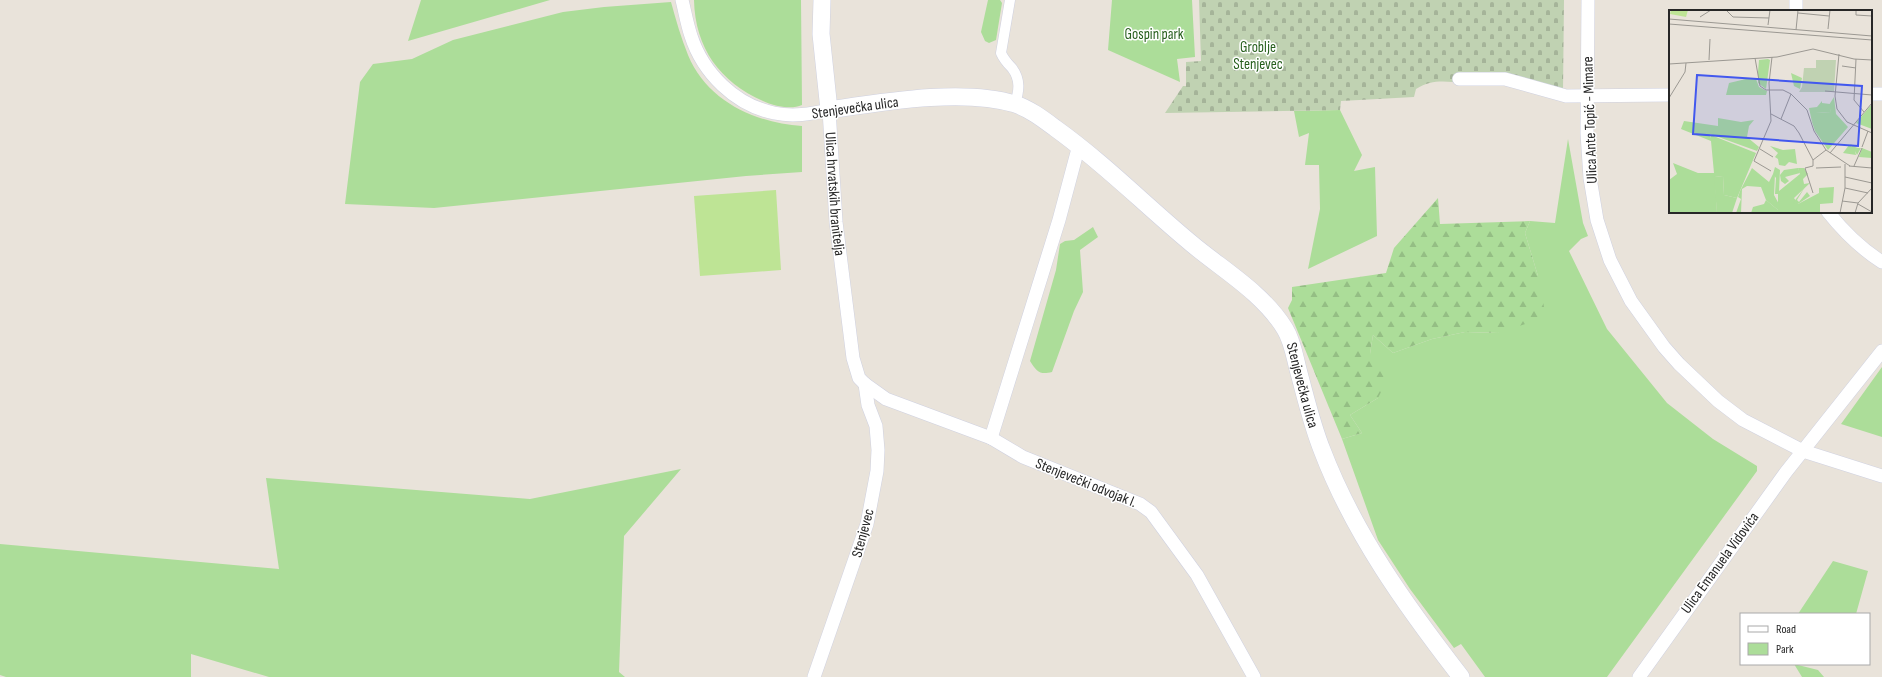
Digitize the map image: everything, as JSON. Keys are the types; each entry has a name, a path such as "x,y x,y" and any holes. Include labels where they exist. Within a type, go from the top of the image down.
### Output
{"street":[{"name":"Stenjevečka ulica","path":"682,0 691,36 699,56 717,80 736,97 752,106 774,113 804,115 829,110 900,101 962,96 1016,104 1032,112 1079,145 1186,239 1258,298 1274,313 1286,331 1322,450 1332,475 1367,545 1393,586 1462,677"},
{"name":"Ulica hrvatskih branitelja","path":"822,0 821,34 829,110 836,222 848,326 856,370 865,384"},
{"path":"1010,0 1001,53 1004,61 1011,67 1018,79 1019,90 1016,104"},
{"name":"Ulica Ante Topić - Mimare","path":"1588,0 1587,133 1590,178 1597,220 1610,260 1631,301 1664,347 1679,364 1718,401 1743,420 1803,450 1882,476"},
{"path":"1459,79 1505,79 1566,96 1669,95"},
{"path":"991,438 1059,220 1079,145"},
{"path":"1829,213 1844,232 1882,262"},
{"name":"Ulica Emanuela Vidovića","path":"1639,677 1803,450 1882,351"},
{"name":"Stenjevečki odvojak I.","path":"865,384 886,399 897,404 991,438 1023,457 1140,504 1152,512 1197,574 1254,677"},
{"name":"Stenjevec","path":"814,677 867,524 877,471 878,450 876,426 868,405 865,384"}],"green space":[{"path":"421,0 550,0 408,41"},
{"path":"694,0 801,0 802,105 788,107 767,103 734,84 713,61 705,48 695,17"},
{"path":"988,0 1000,0 1002,3 996,40 989,43 985,41 981,32"},
{"name":"Gospin park","path":"1112,0 1192,0 1195,57 1177,59 1180,82 1108,50"},
{"name":"Groblje Stenjevec","path":"1199,0 1564,0 1563,91 1480,75 1453,76 1453,82 1434,82 1421,86 1416,89 1414,97 1341,101 1340,110 1165,113 1183,86 1186,86 1186,62 1201,61"},
{"path":"671,2 688,55 696,71 707,85 734,107 750,114 784,124 802,126 802,172 746,176 434,208 345,204 360,82 373,64 412,59 453,40 563,12"},
{"path":"1340,110 1362,155 1354,171 1375,167 1377,236 1308,269 1320,209 1319,165 1305,165 1309,133 1299,137 1294,111"},
{"path":"1568,139 1583,223 1588,236 1581,239 1569,251 1607,329 1667,403 1713,439 1757,466 1757,471 1607,677 1485,677 1461,644 1454,648 1410,589 1378,540 1342,439 1362,433 1350,415 1378,398 1370,354 1373,335 1393,353 1432,339 1465,332 1498,333 1538,276 1525,233 1530,221 1555,223"},
{"path":"776,190 781,270 700,276 694,196"},
{"path":"1438,198 1440,224 1530,221 1525,233 1538,276 1546,317 1498,333 1465,332 1432,339 1393,353 1373,335 1370,354 1382,361 1387,380 1378,398 1350,415 1362,433 1342,439 1288,308 1292,300 1292,287 1386,273 1394,248"},
{"path":"1093,227 1098,237 1080,250 1083,292 1074,311 1052,372 1039,372 1030,361 1056,270 1060,244 1065,241 1074,240"},
{"path":"1882,367 1882,437 1841,424"},
{"path":"681,469 624,536 619,672 625,677 269,677 191,654 191,677 6,677 0,675 0,544 279,569 266,478 530,499"},
{"path":"1833,561 1868,571 1856,613 1799,613"},
{"path":"1795,665 1818,670 1824,677 1802,677"}]}
